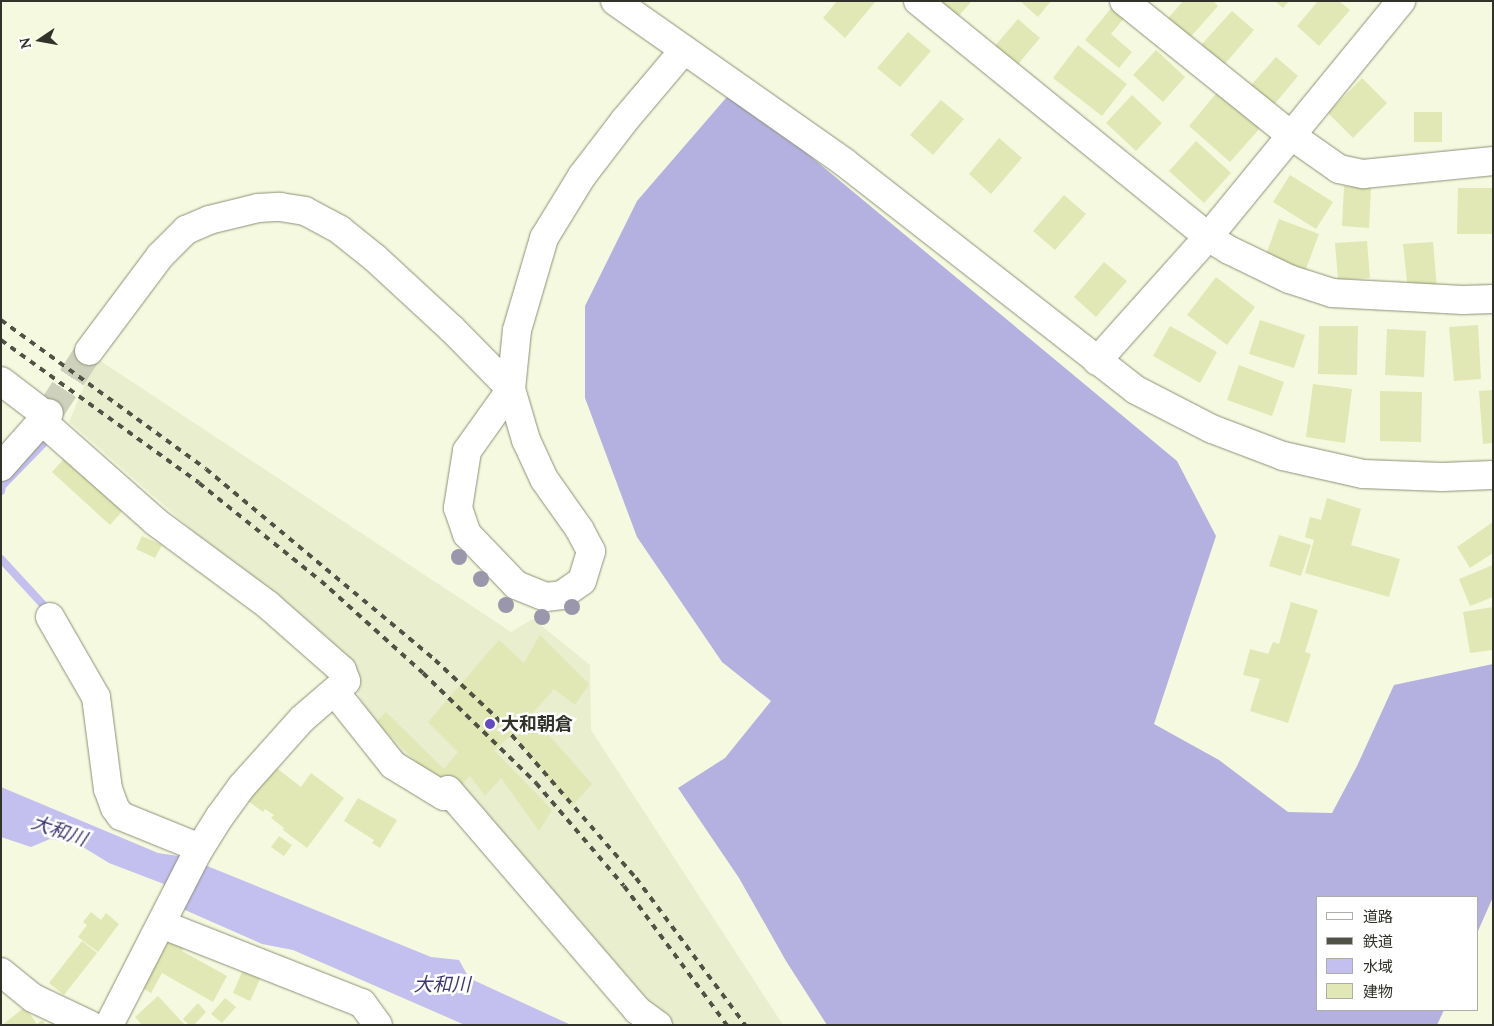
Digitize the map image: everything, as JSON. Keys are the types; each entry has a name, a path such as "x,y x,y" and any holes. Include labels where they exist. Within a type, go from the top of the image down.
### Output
{"street":[{"path":"615,1 844,162 1097,361 1136,390 1152,399 1212,429 1283,456 1363,474 1442,477 1493,475"},
{"path":"918,1 1208,237 1229,250 1289,279 1332,293 1462,300 1493,299"},
{"path":"1124,1 1292,136 1339,169 1363,174 1493,162"},
{"path":"1097,361 1208,237 1292,136 1395,3"},
{"path":"511,389 467,451 458,508 467,534 516,585 546,597 562,595 582,581 591,551 580,530 544,479 526,440 511,389 517,330 544,238 582,176 624,121 684,50"},
{"path":"89,351 160,256 186,230 209,220 241,212 280,207 305,211 340,230 375,258 445,323 511,389"},
{"path":"1,381 46,417 156,522 268,605 342,670 346,681 302,719 242,786 199,850 109,1025"},
{"path":"1,467 46,417"},
{"path":"50,617 96,697 108,789 115,808 121,816 199,850"},
{"path":"335,692 393,765 444,796 448,790 636,1010 658,1025"},
{"path":"162,922 362,1003 378,1025"},
{"path":"1,972 33,998 90,1025"}],"shaded area":[{"path":"732,91 1177,461 1216,536 1154,724 1219,760 1288,812 1332,813 1357,766 1394,685 1493,664 1493,897 1479,929 1479,896 1316,896 1316,1011 1444,1011 1437,1025 827,1025 786,961 739,878 678,788 725,758 771,701 722,662 637,537 585,398 585,306 637,201"},
{"path":"96,358 511,632 533,619 590,665 591,730 783,1025 673,1025 667,1018 638,1003 467,800 447,815 364,708 348,667 69,422"}],"water":[{"name":"大和川","path":"1,787 158,853 185,857 431,957 459,960 469,978 571,1025 465,1025 293,950 262,944 160,899 164,884 109,863 78,844 50,839 31,847 1,837"}],"building":[{"path":"837,1 876,1 845,38 823,18"},
{"path":"935,1 972,1 956,19"},
{"path":"1020,1 1051,1 1038,17"},
{"path":"1183,1 1213,1 1218,6 1187,41 1165,22"},
{"path":"1275,1 1289,1 1283,8"},
{"path":"1318,1 1339,1 1350,10 1319,46 1297,26"},
{"path":"1112,7 1124,18 1111,34 1132,52 1119,68 1085,40"},
{"path":"1232,11 1254,30 1223,66 1200,46"},
{"path":"1018,19 1040,38 1010,74 987,55"},
{"path":"908,32 931,51 900,87 877,68"},
{"path":"1078,45 1127,84 1102,116 1053,78"},
{"path":"1156,50 1185,77 1163,102 1133,75"},
{"path":"1276,57 1298,76 1268,112 1245,92"},
{"path":"1362,78 1387,103 1353,138 1328,113"},
{"path":"1219,90 1261,127 1230,162 1189,126"},
{"path":"1132,95 1162,123 1136,151 1106,123"},
{"path":"941,100 964,119 933,155 910,135"},
{"path":"1414,112 1442,112 1442,142 1414,142"},
{"path":"999,138 1022,158 991,194 969,174"},
{"path":"1196,141 1231,173 1204,203 1169,171"},
{"path":"1290,175 1333,202 1316,229 1273,202"},
{"path":"1344,186 1371,188 1369,228 1342,226"},
{"path":"1458,188 1493,188 1493,234 1457,234"},
{"path":"1064,195 1086,214 1055,250 1033,231"},
{"path":"1279,219 1319,234 1303,277 1263,263"},
{"path":"1367,241 1370,278 1338,280 1335,243"},
{"path":"1433,242 1437,289 1408,291 1403,244"},
{"path":"1104,262 1127,281 1096,317 1074,297"},
{"path":"1216,277 1255,307 1227,345 1187,315"},
{"path":"1260,320 1305,335 1294,368 1249,354"},
{"path":"1478,325 1481,379 1454,381 1449,327"},
{"path":"1170,326 1217,352 1200,383 1153,356"},
{"path":"1319,326 1358,326 1357,375 1318,374"},
{"path":"1387,329 1426,331 1424,377 1385,375"},
{"path":"1239,365 1284,382 1272,416 1227,400"},
{"path":"1313,384 1352,389 1345,443 1306,437"},
{"path":"1493,390 1493,443 1483,444 1479,391"},
{"path":"1380,391 1422,392 1421,442 1380,441"},
{"path":"69,453 127,506 110,525 52,472"},
{"path":"1327,498 1361,509 1351,545 1400,559 1389,597 1305,573 1314,540 1305,537 1310,517 1321,520"},
{"path":"1493,522 1493,553 1470,568 1457,547"},
{"path":"1279,535 1311,545 1301,576 1269,566"},
{"path":"142,536 162,545 155,558 136,549"},
{"path":"1493,565 1493,597 1470,606 1459,579"},
{"path":"1291,602 1318,610 1305,652 1311,654 1288,723 1250,711 1260,679 1243,675 1250,649 1268,654 1273,642 1279,644"},
{"path":"1493,607 1493,650 1470,653 1463,612"},
{"path":"540,635 589,684 575,705 554,689 531,715 592,784 571,807 513,734 494,750 552,810 539,831 501,778 485,796 470,776 456,792 444,789 376,722 386,712 444,769 458,752 428,722 499,640 524,663"},
{"path":"274,766 301,787 311,773 344,798 307,848 283,830 284,828 271,818 274,815 265,809 263,812 248,801 251,797 248,795"},
{"path":"358,798 397,820 380,848 372,843 374,840 344,821"},
{"path":"279,836 292,845 284,856 271,847"},
{"path":"91,912 101,920 106,913 119,924 98,952 78,937 87,925 83,922"},
{"path":"167,935 185,946 182,951 227,976 213,1002 162,973 151,993 139,986"},
{"path":"82,941 97,953 64,995 49,983"},
{"path":"244,967 262,975 250,1001 233,993"},
{"path":"158,996 185,1025 142,1025 135,1017"},
{"path":"225,998 236,1007 222,1023 211,1014"},
{"path":"198,1003 206,1012 194,1025 189,1025 183,1019"},
{"path":"25,1007 37,1024 42,1020 46,1025 2,1025"}],"waterway":[{"path":"1,491 2,486 44,443"},
{"path":"1,559 46,608"}],"tunnel":[{"path":"49,413 89,351"}],"railway":[{"path":"1,320 206,469 435,660 496,717 636,878 745,1025"},
{"path":"1,340 199,483 321,581 423,673 536,783 624,886 727,1025"}],"place":[{"name":"大和朝倉","path":"490,724"}]}
